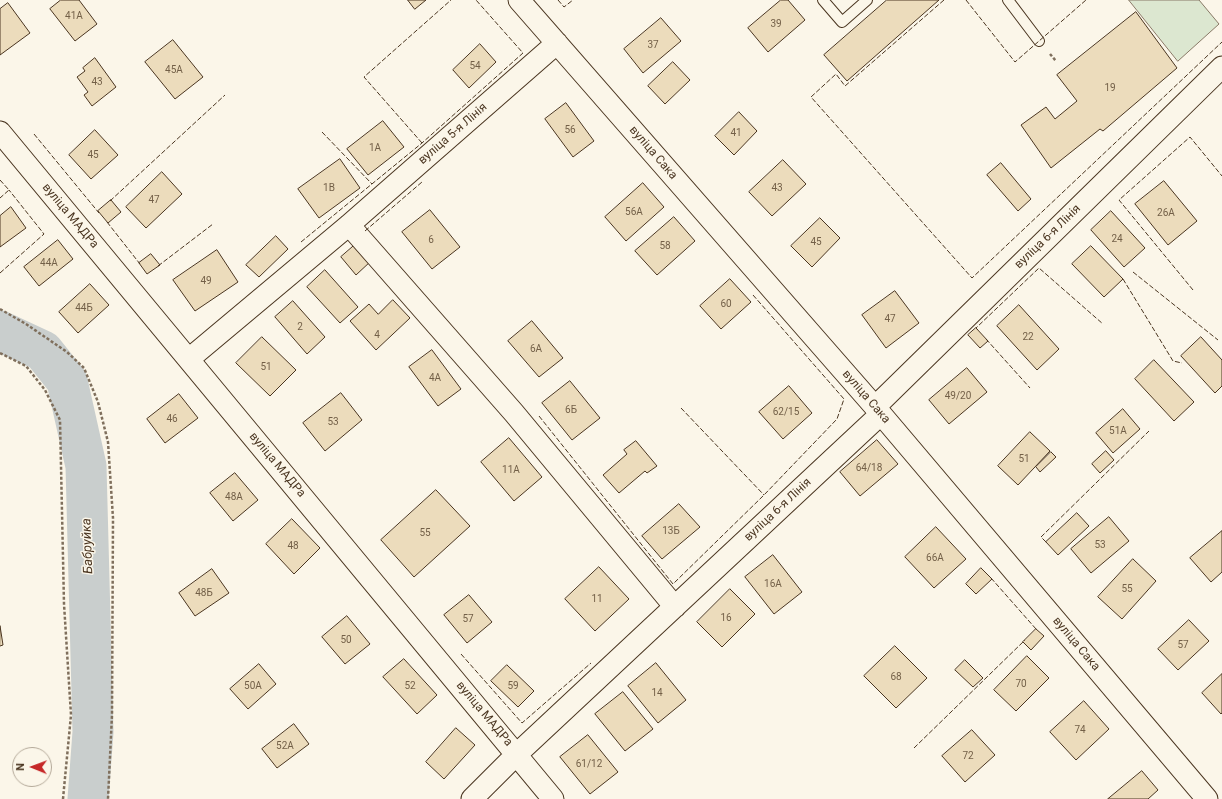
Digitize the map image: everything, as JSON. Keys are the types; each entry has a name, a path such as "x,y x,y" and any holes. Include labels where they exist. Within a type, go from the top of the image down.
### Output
{"street":[{"name":"вуліца Сака","path":"519,0 878,410 1207,799"},
{"name":"вуліца 5-я Лінія","path":"189,359 350,225 557,42"},
{"name":"вуліца 6-я Лінія","path":"472,799 517,754 675,607 878,410 1222,67"},
{"name":"вуліца МАДРа","path":"0,132 553,799"},
{"path":"350,225 514,413 675,607"}],"lane":[{"path":"823,0 842,22 867,0"},
{"path":"1008,0 1039,41"}],"path":[{"path":"0,308 67,352 84,368 98,402 108,442 114,518 112,715 108,799"},
{"path":"0,353 26,366 45,390 60,420 64,604 71,715 62,799"}],"green space":[{"path":"1129,0 1199,0 1219,24 1178,61"}],"building":[{"path":"61,0 79,0 97,24 75,41 50,9"},
{"path":"408,0 426,0 415,9"},
{"path":"781,0 788,0 805,20 768,52 748,28"},
{"path":"887,0 939,0 847,81 824,55"},
{"path":"8,3 30,33 0,55 0,9"},
{"path":"1136,12 1177,68 1103,131 1100,129 1051,168 1021,125 1046,107 1055,119 1077,101 1057,75"},
{"path":"661,18 681,41 643,73 624,49"},
{"path":"173,40 203,77 175,99 145,62"},
{"path":"480,44 496,62 469,88 453,70"},
{"path":"95,58 116,87 92,106 84,95 88,92 77,77 85,71 83,68"},
{"path":"673,62 690,80 665,104 648,86"},
{"path":"566,103 594,141 573,157 545,119"},
{"path":"739,112 757,131 734,155 715,136"},
{"path":"383,121 404,147 368,175 347,149"},
{"path":"95,130 118,155 91,179 69,155"},
{"path":"340,159 360,188 319,218 298,189"},
{"path":"783,160 806,184 772,216 749,192"},
{"path":"1001,163 1031,199 1018,211 987,175"},
{"path":"162,172 182,194 146,228 126,207"},
{"path":"1164,181 1197,221 1168,245 1135,204"},
{"path":"643,183 664,207 626,241 605,217"},
{"path":"111,200 121,212 108,223 98,211"},
{"path":"11,207 26,228 0,247 0,216"},
{"path":"430,210 460,247 432,269 402,232"},
{"path":"1111,211 1145,248 1124,267 1091,230"},
{"path":"674,217 695,241 657,275 635,251"},
{"path":"820,218 840,238 812,267 791,246"},
{"path":"276,236 288,249 259,277 246,265"},
{"path":"58,240 73,259 39,286 24,267"},
{"path":"356,244 371,261 356,275 341,257"},
{"path":"1091,246 1123,279 1104,297 1072,264"},
{"path":"217,250 238,282 195,311 173,280"},
{"path":"151,254 160,265 147,274 139,263"},
{"path":"325,270 358,307 340,323 307,287"},
{"path":"730,279 751,302 721,329 700,306"},
{"path":"90,284 109,305 78,333 59,312"},
{"path":"895,291 919,323 886,348 862,315"},
{"path":"393,300 410,318 376,350 350,321 369,304 378,314"},
{"path":"293,301 325,337 307,354 275,317"},
{"path":"1019,305 1059,349 1037,370 997,326"},
{"path":"532,321 563,358 539,377 508,341"},
{"path":"976,328 988,341 980,348 968,335"},
{"path":"262,337 296,370 270,396 236,363"},
{"path":"1201,337 1222,360 1222,386 1215,393 1181,356"},
{"path":"432,350 461,389 438,406 409,367"},
{"path":"1154,360 1194,402 1174,421 1135,379"},
{"path":"967,368 987,392 949,424 929,400"},
{"path":"570,381 600,418 572,440 542,403"},
{"path":"789,386 812,413 783,439 759,412"},
{"path":"341,393 362,420 325,451 303,423"},
{"path":"179,394 198,418 165,443 147,419"},
{"path":"1123,409 1140,429 1113,453 1096,433"},
{"path":"1030,432 1050,451 1018,485 998,466"},
{"path":"509,438 542,477 514,501 481,462"},
{"path":"877,440 898,464 860,496 840,472"},
{"path":"636,441 657,466 647,473 645,471 619,493 603,475 627,454 624,450"},
{"path":"1106,451 1114,460 1100,473 1092,464"},
{"path":"1051,452 1056,457 1040,472 1036,467"},
{"path":"235,473 258,500 233,521 210,493"},
{"path":"436,490 470,526 414,577 381,540"},
{"path":"679,504 700,527 662,559 642,536"},
{"path":"1077,513 1089,526 1058,555 1046,542"},
{"path":"1109,517 1129,541 1091,573 1071,549"},
{"path":"292,519 320,548 294,574 266,544"},
{"path":"936,527 966,559 934,588 905,557"},
{"path":"1222,531 1222,572 1211,582 1190,558"},
{"path":"773,555 802,592 774,614 745,577"},
{"path":"1133,559 1156,581 1122,619 1098,597"},
{"path":"599,567 629,599 595,631 565,599"},
{"path":"981,568 992,579 976,594 966,584"},
{"path":"212,569 229,593 195,616 179,593"},
{"path":"730,589 755,614 722,647 697,622"},
{"path":"469,595 492,622 467,643 444,615"},
{"path":"347,616 370,644 345,664 322,637"},
{"path":"1189,620 1209,641 1178,670 1158,649"},
{"path":"0,626 3,645 0,646"},
{"path":"1036,629 1044,636 1031,650 1023,642"},
{"path":"895,646 927,678 896,708 864,676"},
{"path":"1027,656 1049,678 1016,711 994,690"},
{"path":"404,659 437,695 417,714 383,677"},
{"path":"965,660 983,678 973,687 955,670"},
{"path":"656,663 686,700 658,723 628,686"},
{"path":"259,664 276,684 248,709 230,689"},
{"path":"507,665 534,691 518,707 491,681"},
{"path":"1222,674 1222,713 1221,714 1202,693"},
{"path":"623,692 653,729 625,751 595,714"},
{"path":"1084,701 1109,729 1076,760 1050,732"},
{"path":"294,724 309,744 277,768 262,749"},
{"path":"456,728 475,745 444,779 426,762"},
{"path":"972,730 995,755 965,782 942,756"},
{"path":"588,735 618,772 590,794 560,757"},
{"path":"1142,771 1158,790 1148,799 1108,799"}],"waterway":[{"name":"Бабруйка","path":"0,331 43,351 67,381 86,466 93,732 88,799"}],"fence":[{"path":"422,143 364,77 451,0"},
{"path":"301,242 422,143 523,53 476,0"},
{"path":"558,0 564,7 573,0"},
{"path":"944,0 845,86 836,74 811,97 972,278 1222,42"},
{"path":"966,0 1015,62 1086,0"},
{"path":"110,201 225,95"},
{"path":"322,132 372,184"},
{"path":"34,134 99,213"},
{"path":"1193,290 1119,200 1190,137 1222,176"},
{"path":"0,180 9,190 0,198"},
{"path":"365,231 422,182"},
{"path":"0,273 44,234 9,190"},
{"path":"107,222 140,264"},
{"path":"158,266 213,224"},
{"path":"978,330 976,328 1039,268 1103,324"},
{"path":"1133,272 1218,340"},
{"path":"1123,279 1173,361 1182,363"},
{"path":"539,416 673,584 764,495 837,419 844,399 753,295"},
{"path":"986,339 1030,388"},
{"path":"681,408 764,495"},
{"path":"1046,542 1041,537 1149,431"},
{"path":"991,578 1036,629 1035,630"},
{"path":"914,748 1025,640"},
{"path":"461,654 522,723 591,663"}]}
